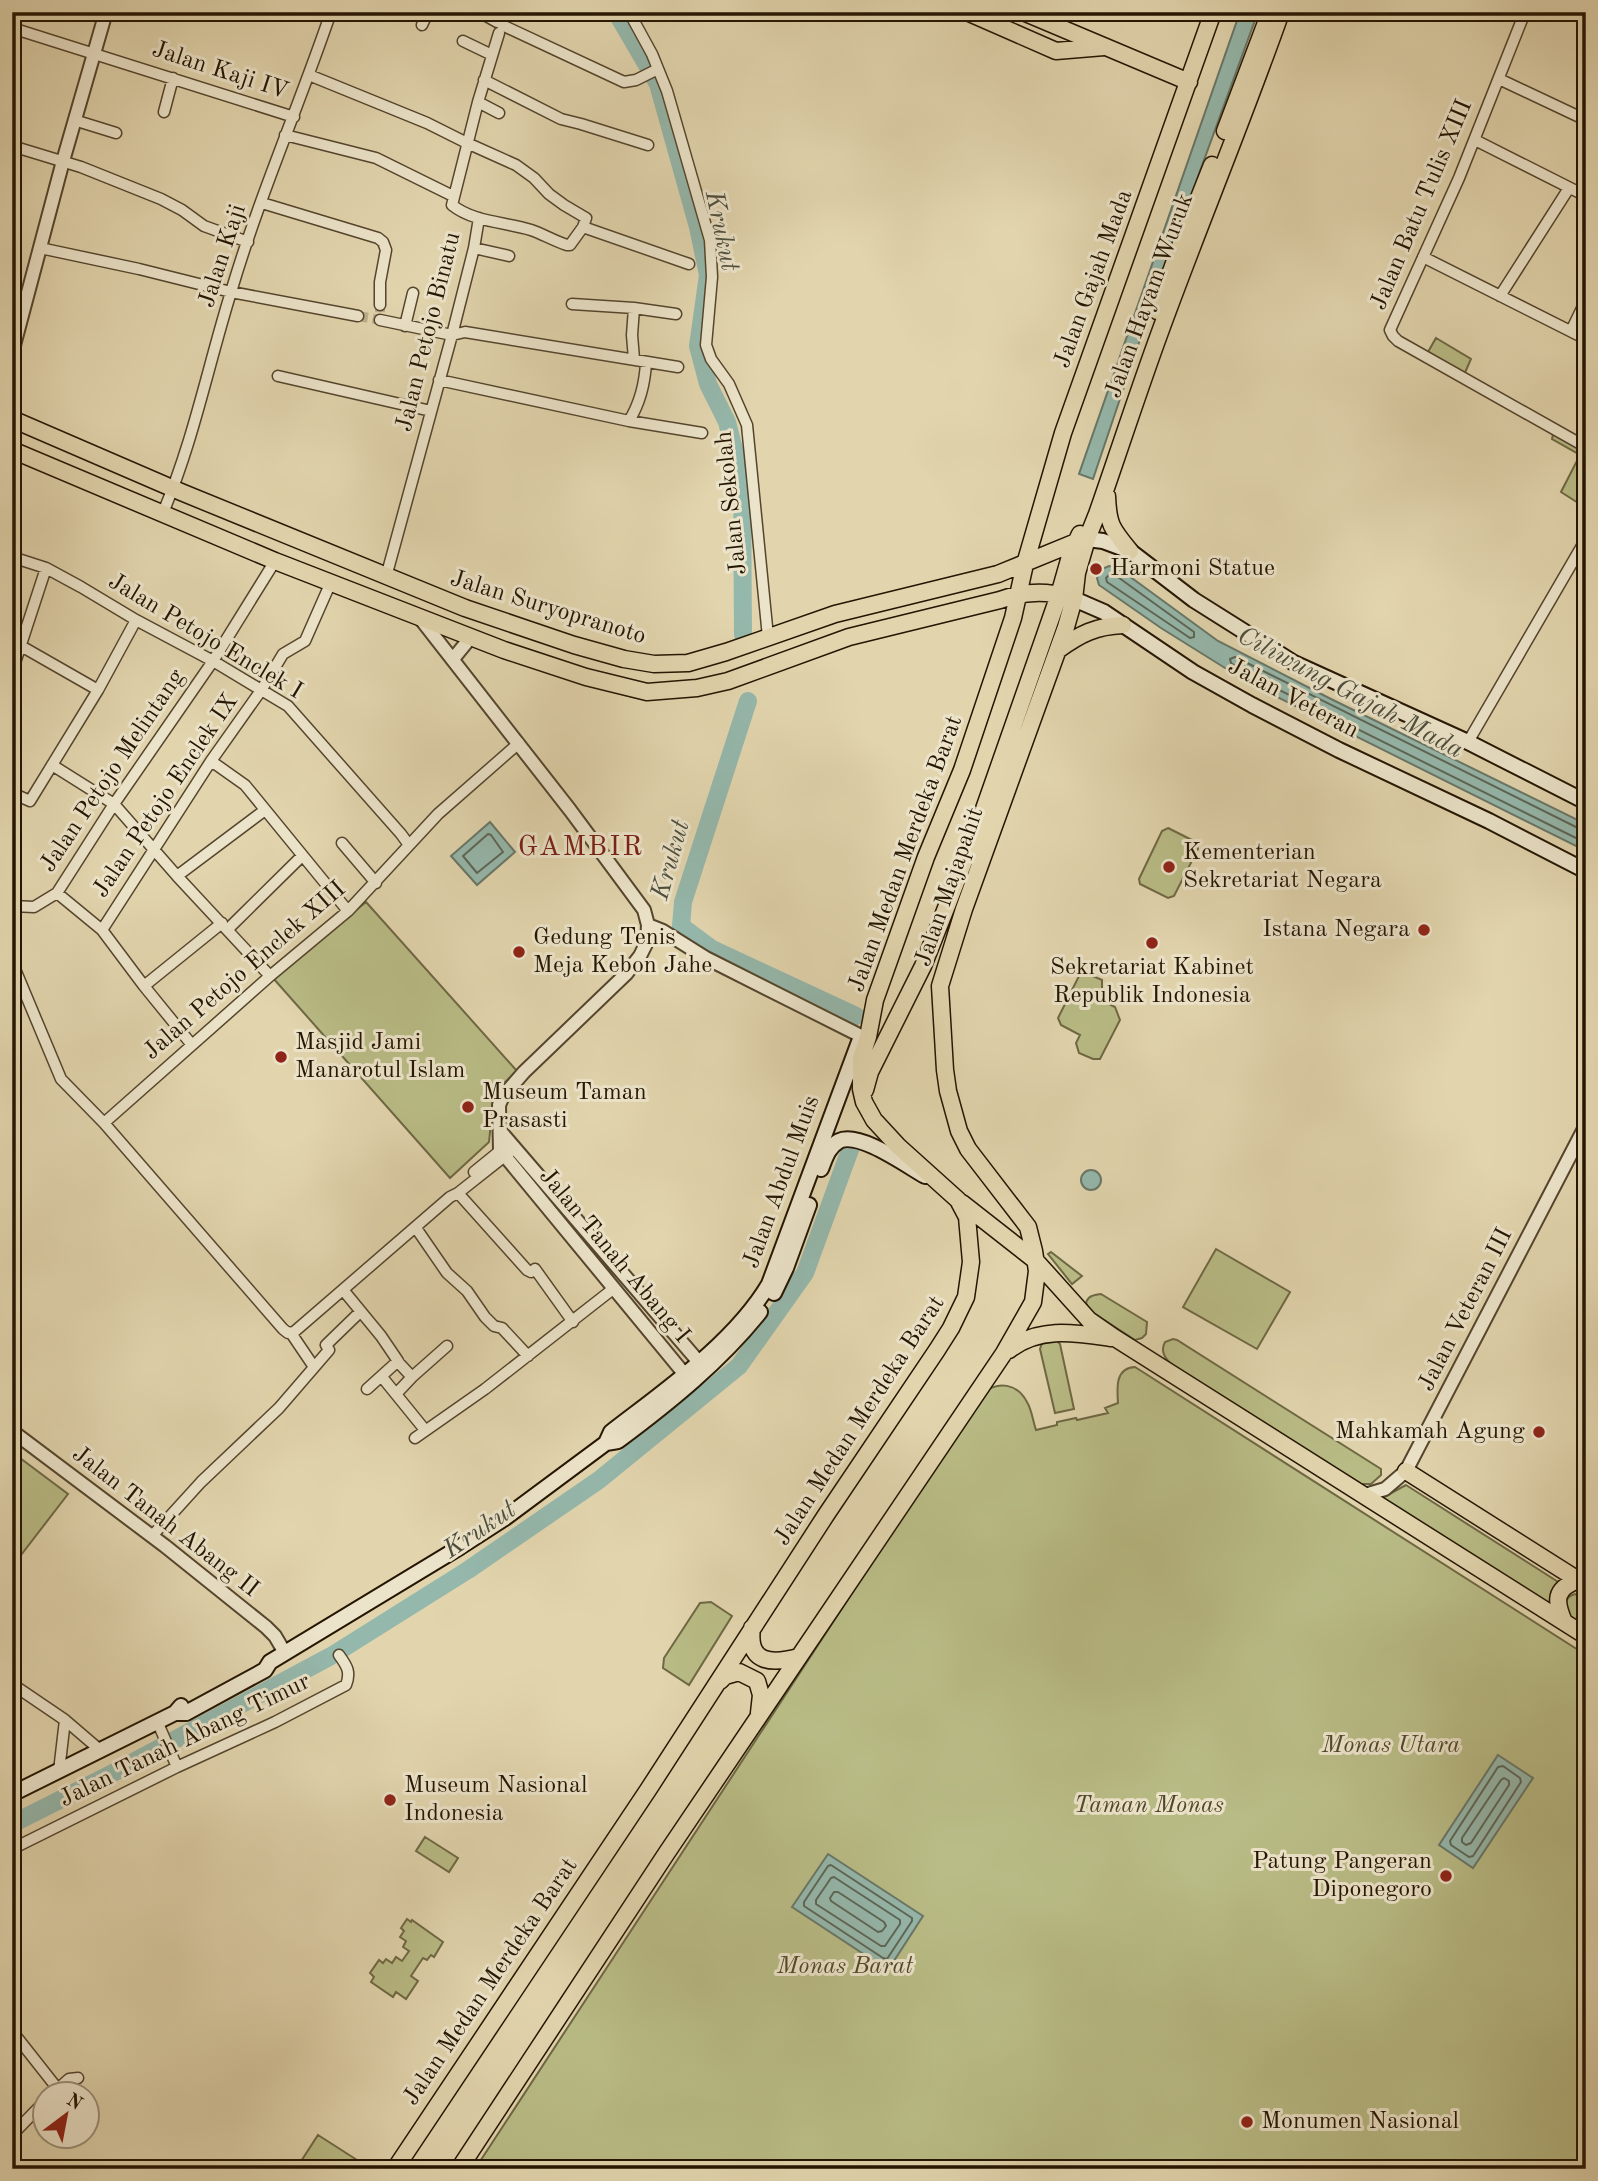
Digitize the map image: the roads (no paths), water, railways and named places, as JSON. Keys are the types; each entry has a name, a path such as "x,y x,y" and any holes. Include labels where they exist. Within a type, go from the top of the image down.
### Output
{"main road":[{"path":"967,12 1056,51 1106,47"},
{"path":"1023,12 1189,82"},
{"name":"Jalan Gajah Mada","path":"1025,564 1063,433 1213,12"},
{"name":"Jalan Hayam Wuruk","path":"1066,597 1077,573 1090,508 1117,422 1179,248 1270,12"},
{"name":"Jalan Hayam Wuruk","path":"1082,540 1107,486 1160,330 1281,12"},
{"name":"Jalan Suryopranoto","path":"12,419 386,577 522,629 624,659 654,664 688,663 835,614 975,581 1082,540"},
{"name":"Jalan Suryopranoto","path":"12,450 162,515 471,637 586,677 647,692 697,688 733,679 849,637 1020,593"},
{"path":"1107,486 1109,521 1114,532 1130,551 1194,600 1294,663 1468,742 1586,802"},
{"path":"1082,540 1103,541 1130,551"},
{"name":"Jalan Medan Merdeka Barat","path":"395,2169 648,1790 937,1350 961,1309 968,1288 971,1262 967,1217 958,1200 898,1146 874,1120 864,1102 860,1079 861,1058 875,1000 926,857 962,769 1013,618 1025,564"},
{"name":"Jalan Veteran","path":"1020,593 1066,597 1104,612 1193,672 1252,705 1586,871"},
{"path":"864,1102 870,1072 923,966 1066,597"},
{"name":"Jalan Majapahit","path":"1036,1261 1028,1227 968,1149 959,1131 944,1070 940,986 964,909 1058,650 1066,597"},
{"path":"1000,600 1009,603 1013,618"},
{"path":"1058,650 1091,630 1105,625 1123,625"},
{"name":"Jalan Abdul Muis","path":"12,1794 100,1750 159,1726 182,1704 260,1662 270,1662 460,1547 505,1518 606,1443 618,1441 688,1378 754,1306 769,1284 875,1000"},
{"name":"Jalan Abdul Muis","path":"702,1365 741,1336 776,1290 832,1146 841,1140 864,1142 942,1186"},
{"name":"Jalan Majapahit","path":"958,1200 1036,1261 1090,1320 1115,1338 1586,1636"},
{"path":"459,2169 759,1715 1004,1353 1033,1302 1036,1261"},
{"path":"1004,1353 1021,1340 1048,1333 1070,1332 1115,1338"},
{"path":"1406,1471 1582,1583"},
{"path":"1564,1622 1558,1608 1560,1594 1568,1584 1582,1583"},
{"path":"752,1628 751,1644 760,1657 772,1661 799,1657"},
{"path":"715,1685 738,1672 757,1681 760,1688 759,1715"}],"street":[{"path":"12,352 106,12"},
{"name":"Jalan Kaji","path":"162,515 173,489 205,387 231,292 331,12"},
{"path":"422,25 428,12"},
{"path":"479,12 500,26 620,81 630,82 656,71"},
{"name":"Jalan Sekolah","path":"629,12 667,91 710,240 712,286 706,345 729,384 747,425 763,638"},
{"name":"Jalan Batu Tulis XIII","path":"1525,12 1475,140 1390,330 1398,341 1586,447"},
{"name":"Jalan Petojo Binatu","path":"386,577 474,248 479,218 452,205 453,196 500,26"},
{"name":"Jalan Kaji IV","path":"12,27 294,117"},
{"path":"463,41 492,55"},
{"path":"309,75 383,103 516,165 534,178 549,194 586,218 570,245 532,230 479,218"},
{"path":"164,112 173,78"},
{"path":"1499,79 1586,120"},
{"path":"484,80 561,119 648,145"},
{"path":"478,102 499,113"},
{"path":"74,120 116,133"},
{"path":"285,135 376,158 453,196"},
{"path":"1475,140 1586,196"},
{"path":"12,146 63,161 161,199 204,226 248,242"},
{"path":"1500,296 1569,188"},
{"path":"262,203 378,238 383,242 386,250 380,282 380,305"},
{"path":"583,227 689,264"},
{"path":"40,248 231,292 358,316"},
{"path":"474,248 509,257"},
{"path":"1423,257 1586,339"},
{"path":"405,326 413,293"},
{"path":"1571,331 1586,300"},
{"path":"572,304 676,314"},
{"path":"634,308 634,359"},
{"path":"380,320 452,335 465,332 678,367"},
{"path":"629,421 645,381 646,362"},
{"path":"278,376 432,411"},
{"path":"439,380 629,421 702,433"},
{"path":"1468,742 1586,539"},
{"name":"Jalan Petojo Enclek I","path":"12,557 46,569 81,587 262,689 294,711 409,845"},
{"name":"Jalan Petojo Melintang","path":"12,906 34,907 57,893 114,804 213,661 275,561"},
{"path":"12,672 46,569"},
{"name":"Jalan Petojo Enclek IX","path":"102,930 284,654 306,641 331,582"},
{"path":"419,617 519,743 644,910 648,925 644,949 625,974 524,1072 503,1096 499,1105 502,1153"},
{"path":"12,793 28,802 98,690 136,620"},
{"path":"453,659 471,637"},
{"path":"21,646 98,690"},
{"name":"Jalan Petojo Enclek XIII","path":"104,1124 270,976 348,911 438,814 519,743"},
{"path":"211,761 245,785 348,911"},
{"path":"52,765 114,804 270,976"},
{"path":"177,876 265,810"},
{"path":"342,843 376,883"},
{"path":"144,986 225,926 302,856"},
{"path":"57,893 102,930 192,1045"},
{"path":"648,925 663,931 706,958 861,1036"},
{"path":"12,962 61,1079 289,1333 314,1367"},
{"name":"Jalan Veteran III","path":"1365,1494 1385,1489 1406,1471 1586,1125"},
{"name":"Jalan Tanah Abang I","path":"501,1132 702,1365"},
{"path":"289,1333 344,1291 514,1145"},
{"name":"Jalan Tanah Abang I","path":"502,1153 688,1378"},
{"path":"454,1195 527,1270 531,1272 535,1269 573,1322"},
{"path":"416,1228 447,1273 467,1291 485,1317 494,1326 502,1328 528,1356"},
{"path":"415,1438 485,1390 613,1289"},
{"path":"344,1291 412,1377"},
{"path":"152,1536 201,1482 279,1408 329,1350 326,1345 360,1312"},
{"path":"396,1394 447,1346"},
{"path":"367,1390 398,1362"},
{"path":"382,1377 425,1430"},
{"name":"Jalan Tanah Abang II","path":"12,1431 152,1536 266,1627 285,1653"},
{"name":"Jalan Tanah Abang Timur","path":"12,1849 346,1685 350,1675 339,1655"},
{"path":"12,1684 65,1720 100,1750"},
{"path":"59,1771 65,1720"},
{"path":"159,1726 177,1767"},
{"path":"12,2031 47,2080"},
{"path":"68,2080 72,2077 78,2078"},
{"path":"12,2135 32,2114"}],"water":[{"path":"1240,12 1258,12 1157,289 1093,479 1079,474"},
{"path":"1109,566 1118,568 1218,641 1586,824 1586,851 1249,683 1099,585 1097,578 1102,569"},
{"path":"490,822 515,852 477,885 451,856"},
{"path":"1087,1170 1095,1170 1101,1180 1095,1190 1087,1190 1081,1184 1081,1176"},
{"path":"1498,1755 1533,1778 1473,1868 1439,1845"},
{"path":"828,1854 923,1916 888,1970 792,1907"}],"waterway":[{"name":"Krukut","path":"616,12 658,84 698,227 708,275 698,346 708,384 727,422 742,480 743,635"},
{"name":"Krukut","path":"748,701 683,902 681,926 712,949 856,1016"},
{"name":"Krukut","path":"12,1824 331,1656 468,1570 599,1480 739,1366 805,1273 851,1147"}],"tunnel":[{"path":"358,316 380,320 380,305"}],"place":[{"name":"Harmoni Statue","path":"1096,569"},
{"name":"Kementerian Sekretariat Negara","path":"1169,867"},
{"name":"Istana Negara","path":"1424,930"},
{"name":"Sekretariat Kabinet Republik Indonesia","path":"1152,943"},
{"name":"Gedung Tenis Meja Kebon Jahe","path":"519,952"},
{"name":"Masjid Jami Manarotul Islam","path":"281,1057"},
{"name":"Museum Taman Prasasti","path":"468,1107"},
{"name":"Mahkamah Agung","path":"1539,1432"},
{"name":"Museum Nasional Indonesia","path":"390,1800"},
{"name":"Patung Pangeran Diponegoro","path":"1446,1876"},
{"name":"Monumen Nasional","path":"1247,2122"}],"district":[{"name":"GAMBIR","path":"581,848"}],"water label":[{"name":"Ciliwung Gajah Mada","path":"1350,693"}],"park label":[{"name":"Monas Utara","path":"1391,1746"},
{"name":"Taman Monas","path":"1149,1806"},
{"name":"Monas Barat","path":"845,1967"}]}
